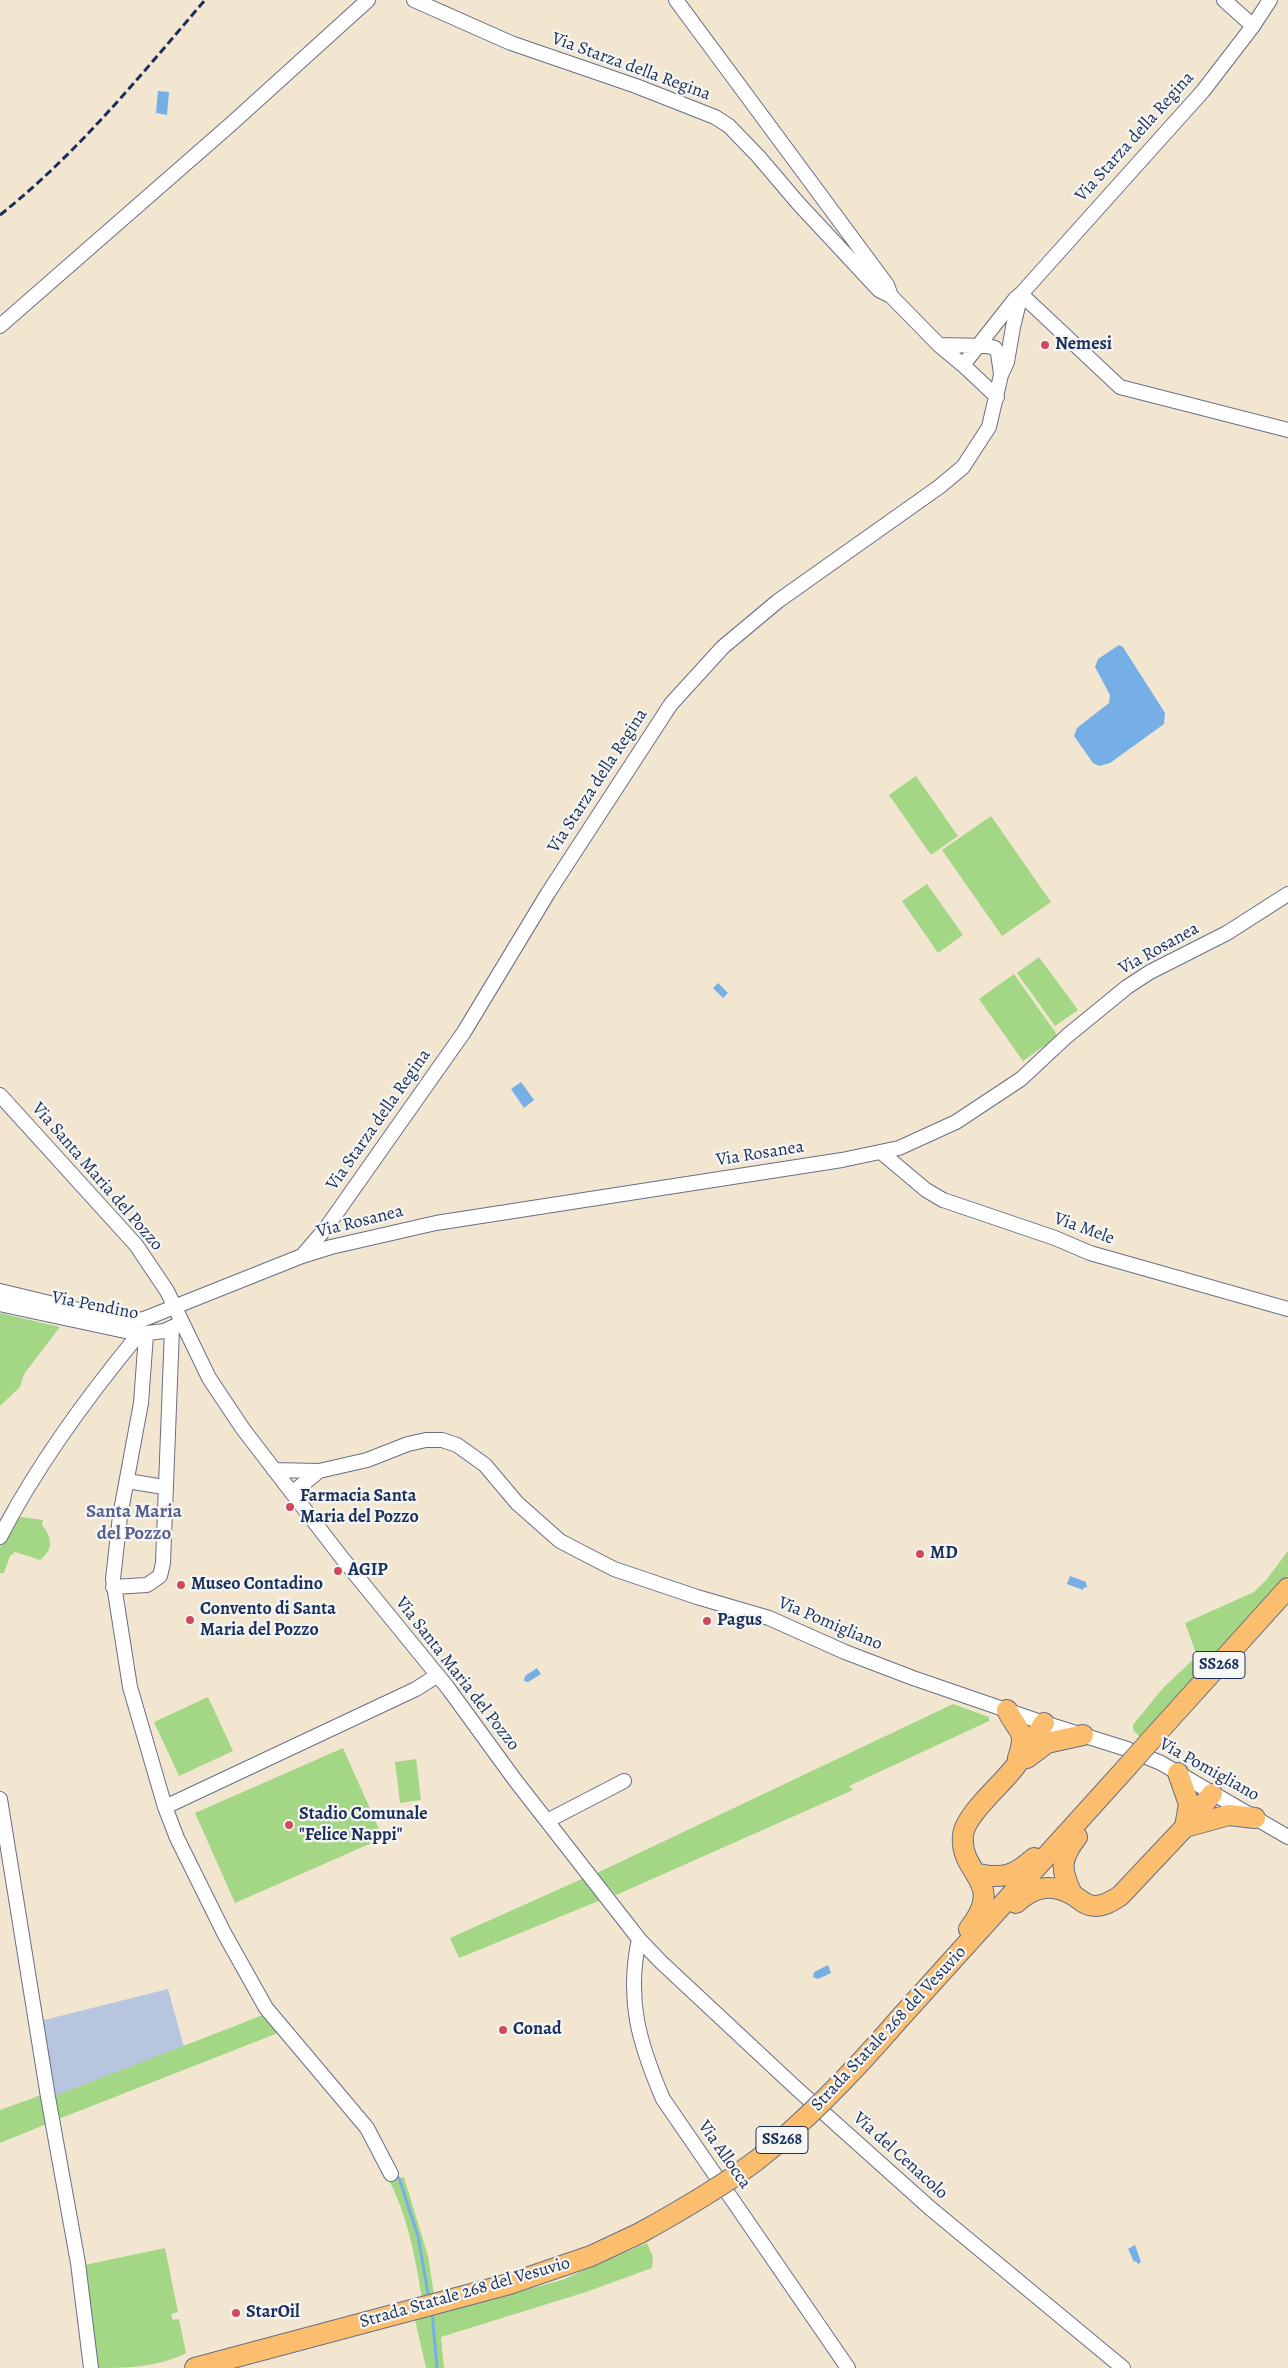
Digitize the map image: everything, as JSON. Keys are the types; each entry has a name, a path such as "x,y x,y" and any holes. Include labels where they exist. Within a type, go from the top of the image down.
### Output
{"highway":[{"name":"SS268","path":"1078,1821 1288,1588"},
{"path":"1007,1710 1021,1734 1023,1744 1015,1766"},
{"path":"938,1977 950,1954 978,1918 983,1906 984,1892 978,1874 968,1861 962,1847 963,1832 969,1820 1015,1766 1044,1723"},
{"path":"1015,1766 1047,1743 1083,1736"},
{"path":"1178,1774 1189,1804 1185,1827"},
{"path":"1072,1894 1063,1872 1066,1850 1095,1811 1110,1786"},
{"path":"961,1950 992,1926 1029,1892 1050,1886 1072,1894 1084,1903 1095,1906 1109,1903 1120,1896 1185,1827 1212,1794"},
{"path":"1185,1827 1229,1815 1255,1818"},
{"path":"978,1874 996,1878 1015,1873 1078,1821"},
{"name":"Strada Statale 268 del Vesuvio","path":"195,2368 445,2302 550,2272 640,2233 699,2200 782,2140 832,2093 1078,1821"}],"street":[{"path":"0,326 230,125 368,0"},
{"name":"Via Starza della Regina","path":"414,0 511,43 636,86 715,117 728,126 758,156 798,203 879,290 891,296 940,345 997,397"},
{"name":"Via Starza della Regina","path":"676,0 887,285 891,296"},
{"path":"1224,0 1253,26"},
{"name":"Via Starza della Regina","path":"963,365 976,346 1015,299 1202,91 1253,26 1270,0"},
{"path":"1021,294 1120,388 1288,430"},
{"name":"Via Starza della Regina","path":"302,1256 326,1228 464,1032 548,893 671,704 723,647 778,602 964,467 989,427 1001,375 1007,362 1021,294"},
{"name":"Via Starza della Regina","path":"940,345 995,348 998,354 1001,375"},
{"name":"Via Rosanea","path":"176,1308 302,1256 331,1247 436,1223 882,1153 919,1141 956,1122 1022,1079 1074,1030 1127,987 1150,972 1227,933 1288,894"},
{"name":"Via Santa Maria del Pozzo","path":"0,1095 136,1245 167,1291 176,1308 177,1326 243,1429 342,1558 438,1675 546,1821 639,1939"},
{"name":"Via Mele","path":"882,1153 926,1190 943,1200 1055,1238 1090,1254 1288,1309"},
{"name":"Via Pendino","path":"0,1291 131,1321 144,1319 176,1308"},
{"name":"Via Pendino","path":"0,1304 143,1335 177,1326"},
{"path":"113,1587 147,1585 160,1576 164,1487 177,1326"},
{"path":"143,1335 141,1403 115,1550 113,1587 130,1687 165,1807 177,1838 224,1933 266,2008 367,2128 391,2174"},
{"path":"0,1537 16,1507 103,1378 143,1335"},
{"name":"Via Pomigliano","path":"274,1470 319,1471 367,1460 408,1444 426,1440 442,1440 457,1445 485,1465 517,1504 560,1541 614,1568 660,1586 770,1618 845,1652 1044,1723 1135,1752 1161,1763 1288,1837"},
{"name":"Via Pomigliano","path":"292,1493 319,1471"},
{"path":"127,1481 164,1487"},
{"path":"165,1807 416,1689 438,1675"},
{"path":"546,1821 624,1781"},
{"path":"0,1799 48,2097 76,2254 91,2368"},
{"name":"Via Allocca","path":"639,1939 633,1968 636,2014 645,2056 663,2099 848,2368"},
{"name":"Via del Cenacolo","path":"639,1939 661,1962 796,2088 930,2208 1123,2368"}],"shaded area":[{"path":"168,1989 184,2047 52,2097 40,2021"}],"green space":[{"path":"916,776 958,836 931,855 889,795"},
{"path":"991,816 1051,902 1002,936 942,850"},
{"path":"927,884 963,935 938,953 902,901"},
{"path":"1039,957 1078,1010 1055,1026 1017,973"},
{"path":"1014,974 1058,1036 1023,1061 979,999"},
{"path":"0,1313 60,1327 24,1374 20,1387 0,1406"},
{"path":"14,1516 43,1520 42,1525 48,1534 50,1547 45,1556 40,1560 15,1552 10,1556 4,1573 0,1573 0,1547"},
{"path":"1288,1551 1288,1575 1141,1738 1133,1730 1133,1725 1163,1688 1197,1656 1185,1623 1254,1592 1267,1579"},
{"path":"208,1697 233,1751 179,1776 154,1722"},
{"path":"953,1704 989,1717 989,1721 849,1786 853,1790 616,1895 597,1873"},
{"name":"Stadio Comunale \"Felice Nappi\"","path":"343,1748 383,1838 235,1903 195,1813"},
{"path":"416,1759 421,1800 400,1803 395,1762"},
{"path":"584,1878 601,1900 459,1958 450,1938"},
{"path":"263,2015 278,2033 56,2120 52,2097"},
{"path":"44,2094 49,2123 0,2143 0,2110"},
{"path":"404,2177 428,2256 437,2314 562,2280 647,2243 653,2257 652,2268 586,2292 441,2337 444,2368 426,2368 415,2320 425,2316 416,2264 403,2214 390,2182"},
{"path":"165,2248 178,2312 171,2314 173,2320 179,2319 186,2353 152,2364 93,2368 80,2266"}],"water":[{"path":"158,91 169,92 167,115 156,113"},
{"path":"1119,645 1123,647 1165,713 1164,724 1110,763 1099,766 1093,763 1074,736 1077,728 1109,703 1110,695 1095,667 1098,659"},
{"path":"718,983 728,993 723,998 713,988"},
{"path":"521,1082 534,1100 524,1108 511,1089"},
{"path":"1070,1576 1086,1582 1087,1588 1084,1587 1083,1590 1067,1584"},
{"path":"537,1668 541,1674 528,1682 524,1681 525,1676"},
{"path":"828,1965 831,1973 818,1979 813,1977 814,1972"},
{"path":"1135,2245 1141,2262 1138,2264 1136,2261 1134,2262 1128,2249"}],"waterway":[{"path":"399,2178 418,2236 429,2299"},
{"path":"432,2312 437,2368"}],"railway":[{"path":"0,215 29,191 82,140 205,0"}],"place":[{"name":"Nemesi","path":"1045,345"},
{"name":"Farmacia Santa Maria del Pozzo","path":"290,1507"},
{"name":"MD","path":"920,1554"},
{"name":"AGIP","path":"338,1571"},
{"name":"Museo Contadino","path":"181,1585"},
{"name":"Convento di Santa Maria del Pozzo","path":"190,1620"},
{"name":"Pagus","path":"707,1621"},
{"name":"Stadio Comunale \"Felice Nappi\"","path":"289,1825"},
{"name":"Conad","path":"503,2030"},
{"name":"StarOil","path":"236,2313"}],"district":[{"name":"Santa Maria del Pozzo","path":"134,1523"}]}
